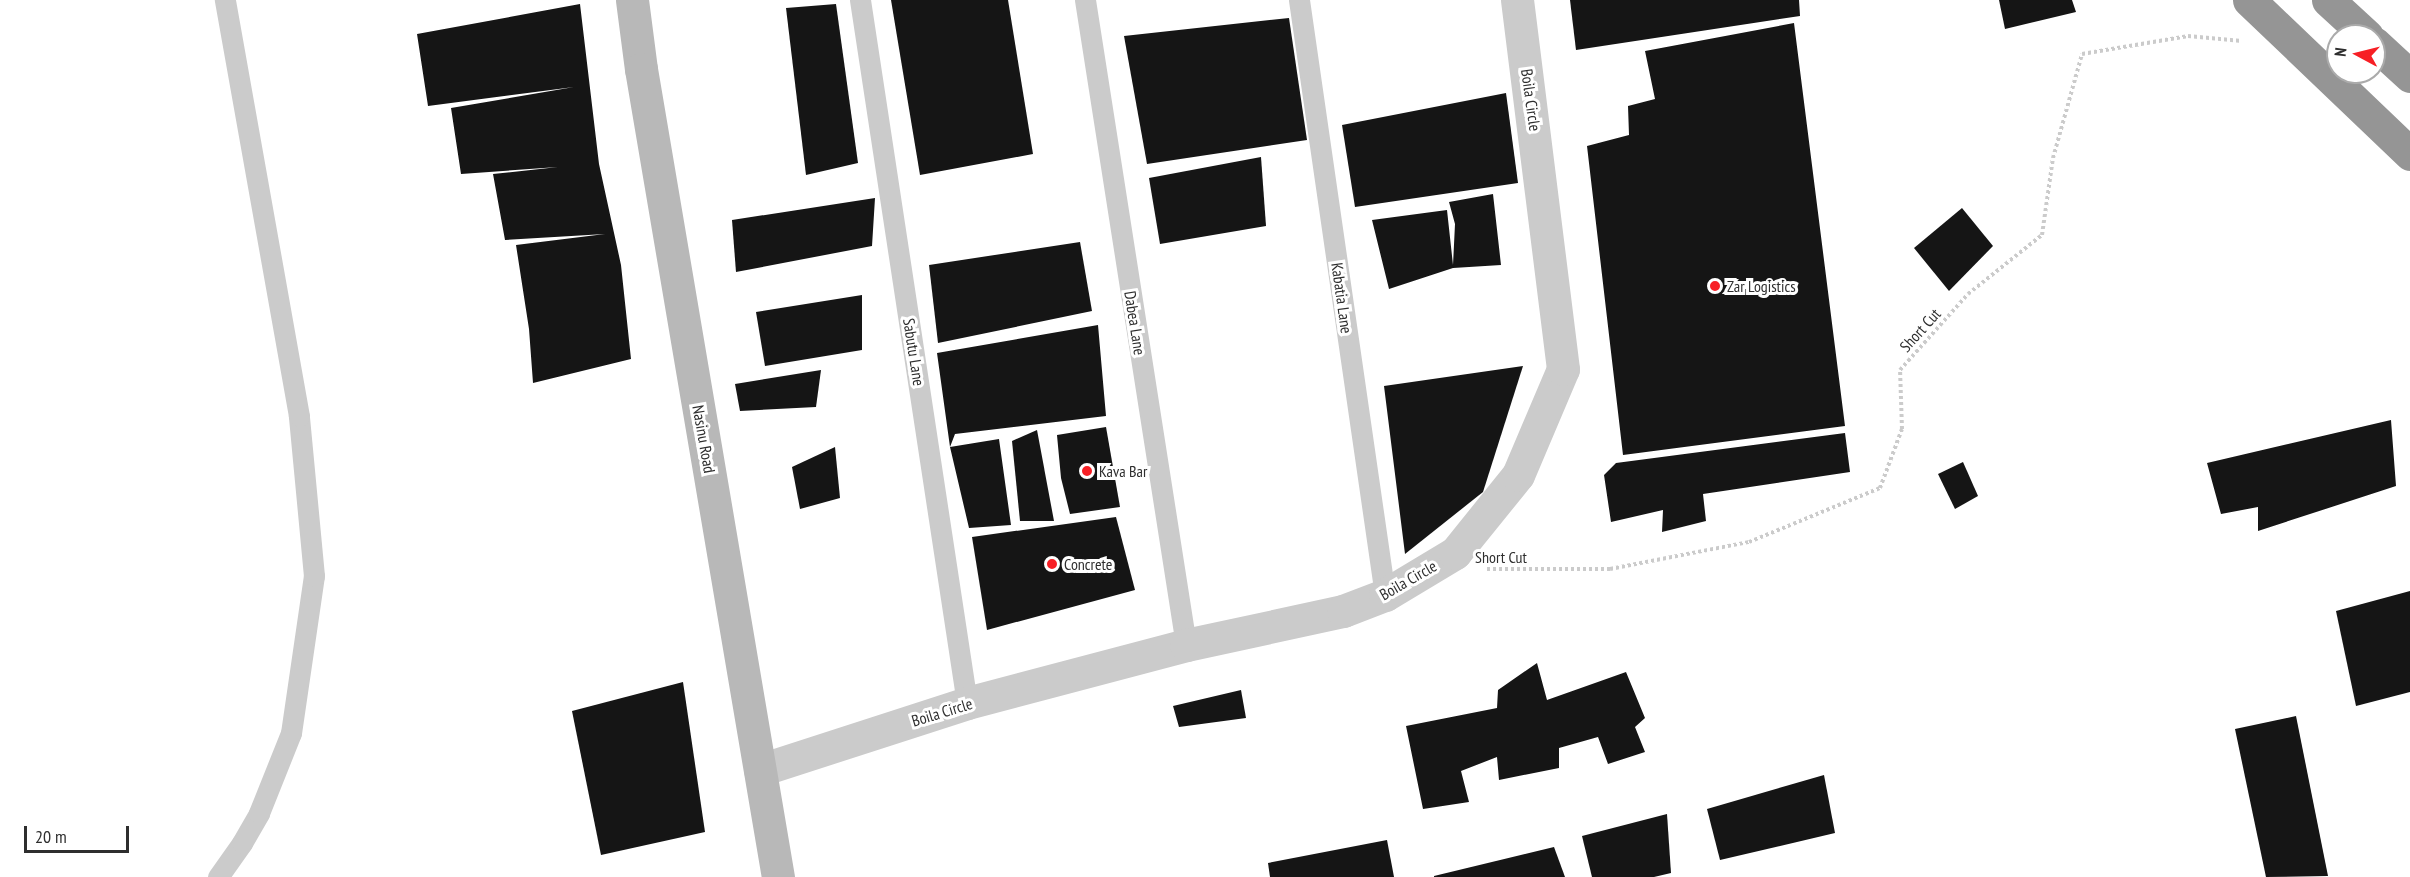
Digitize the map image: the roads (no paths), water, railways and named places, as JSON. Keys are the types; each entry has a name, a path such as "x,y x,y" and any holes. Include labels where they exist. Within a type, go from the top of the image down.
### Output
{"highway":[{"path":"2249,0 2410,154"},
{"path":"2328,0 2354,24"},
{"path":"2386,54 2410,76"}],"street":[{"name":"Nasinu Road","path":"632,0 778,877"},
{"name":"Boila Circle","path":"760,770 967,703 1186,645 1343,611 1385,595 1455,553 1518,475 1563,369 1517,0"}],"lane":[{"path":"218,877 242,843 258,813 291,733 314,576 299,416 225,0"},
{"name":"Sabutu Lane","path":"860,0 967,703"},
{"name":"Dabea Lane","path":"1085,0 1186,645"},
{"name":"Kabatia Lane","path":"1299,0 1385,595"}],"place":[{"name":"Zar Logistics","path":"1715,286"},
{"name":"Kava Bar","path":"1087,471"},
{"name":"Concrete","path":"1052,564"}]}
